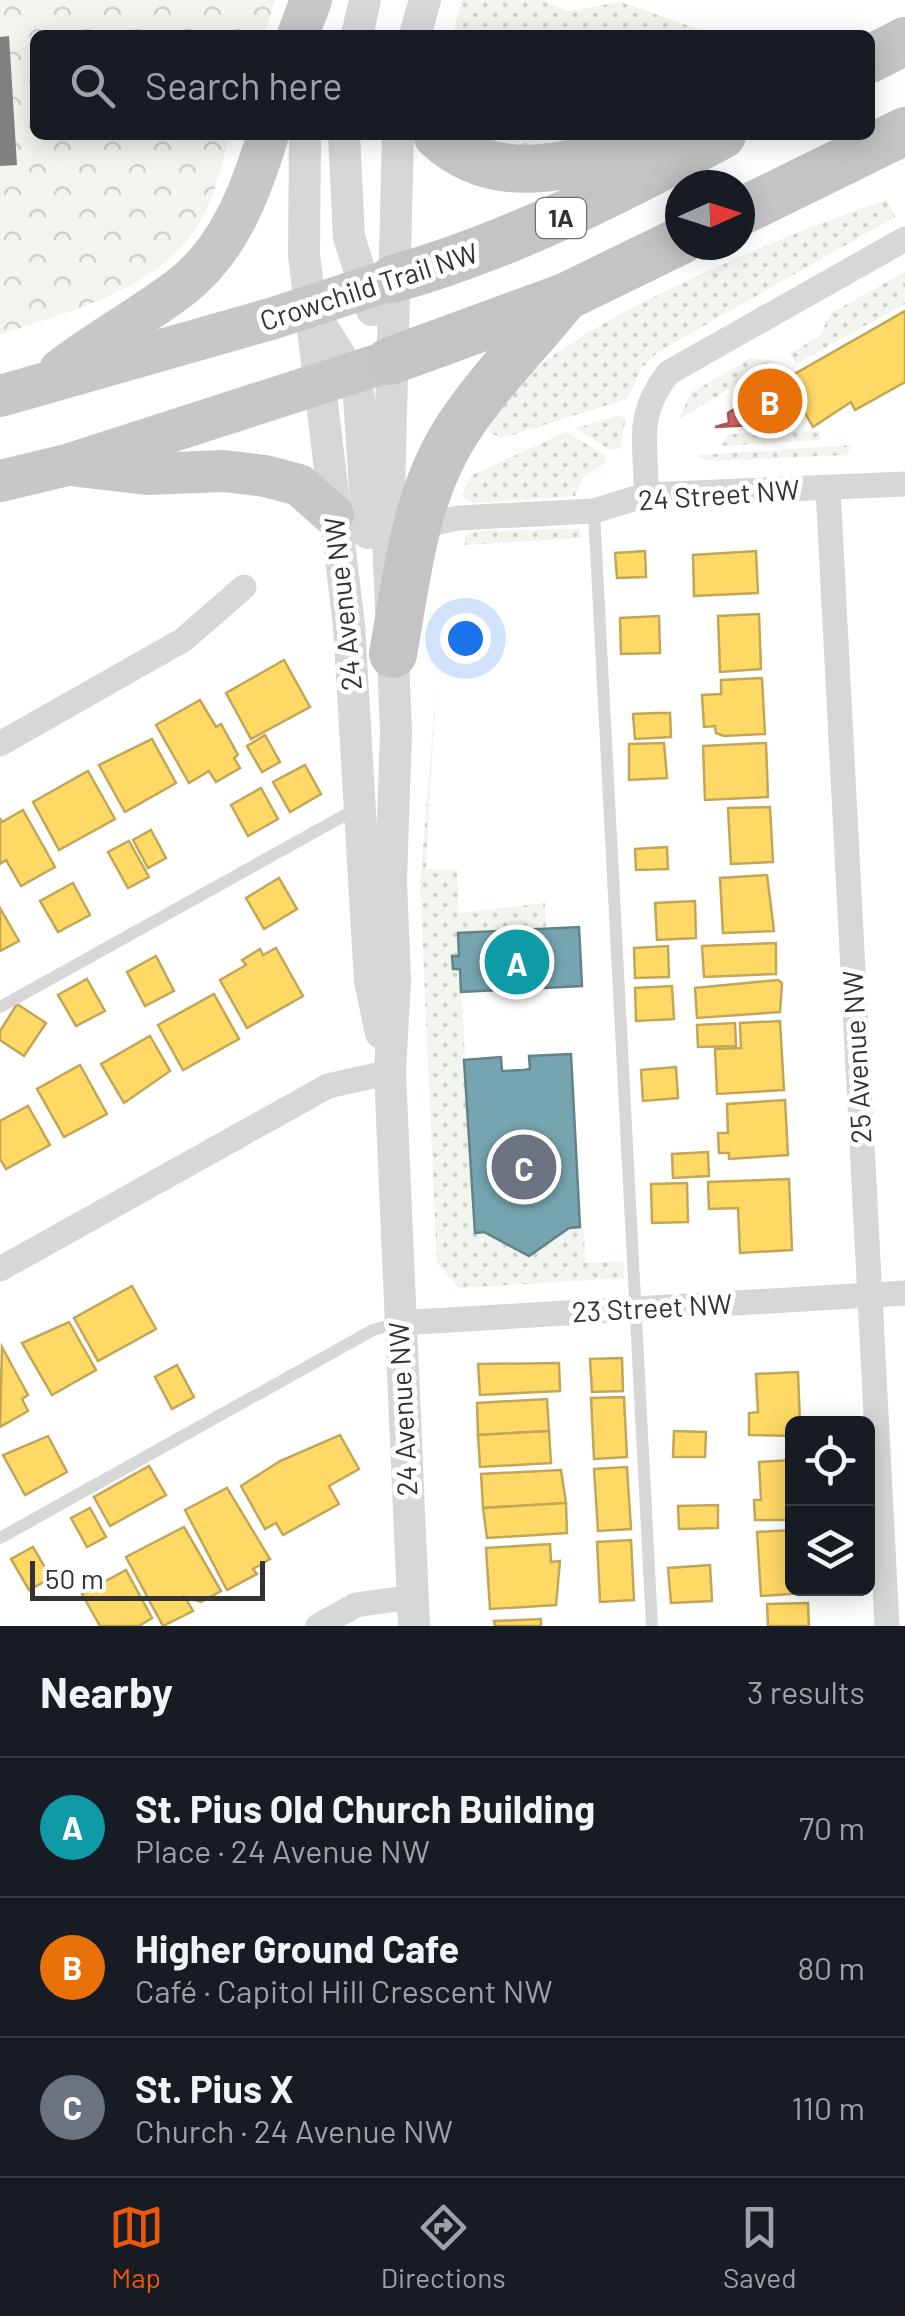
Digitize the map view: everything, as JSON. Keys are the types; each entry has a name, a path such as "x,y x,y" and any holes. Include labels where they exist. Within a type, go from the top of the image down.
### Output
{"highway":[{"path":"300,30 310,0"},
{"path":"875,57 905,42"},
{"path":"755,205 905,132"},
{"path":"19,392 183,286 212,256 236,220 266,140"},
{"path":"443,140 466,158 519,170 562,166 651,140"},
{"name":"Crowchild Trail NW","path":"19,392 472,256 595,203 713,140"},
{"path":"0,482 67,465 353,372 565,296 665,248"},
{"path":"394,654 416,527 433,477 460,426 565,296"},
{"path":"67,465 147,474 224,471 265,476 299,485 333,515"}],"street":[{"path":"322,30 330,0"},
{"path":"358,30 366,0"},
{"path":"416,30 425,0"},
{"name":"24 Avenue NW","path":"305,140 302,232 309,306 353,372 388,536 394,654 391,881 395,980 390,1072 413,1612"},
{"path":"344,140 349,236 379,284"},
{"path":"391,881 364,453 353,372 379,284 397,140"},
{"path":"646,494 644,415 649,399 668,373 905,239"},
{"name":"24 Avenue NW","path":"353,372 333,515 350,625 370,981 390,1072"},
{"name":"24 Street NW","path":"416,527 458,518 594,511 646,494 905,484"},
{"name":"25 Avenue NW","path":"828,488 887,1626"},
{"path":"0,744 183,640 244,587"},
{"path":"0,1269 328,1086 390,1072"},
{"name":"23 Street NW","path":"398,1323 905,1293"},
{"path":"318,1626 356,1605 413,1612"}],"lane":[{"path":"594,511 652,1626"},
{"path":"0,1007 360,806"},
{"path":"0,1538 373,1330 398,1323"}],"green space":[{"path":"0,0 275,0 266,30 30,30 30,140 229,140 203,216 187,241 166,262 114,294 0,335"},
{"path":"462,0 543,0 567,11 621,2 701,30 453,30"},
{"path":"491,140 589,140 492,154"},
{"path":"887,200 895,217 658,352 641,369 627,399 502,438 488,432 503,399 542,364 596,328 729,262 755,260 755,251"},
{"path":"905,272 905,304 796,364 790,353 819,337 831,313"},
{"path":"750,358 775,361 679,419 691,393"},
{"path":"618,416 626,418 620,448 610,450 576,428"},
{"path":"820,431 820,440 719,446 729,434"},
{"path":"566,432 605,455 605,463 582,478 575,496 472,503 462,496 472,475"},
{"path":"852,445 846,455 713,461 699,458 699,455"},
{"path":"578,529 583,538 465,545 465,537 474,531"},
{"path":"436,689 426,869 457,870 459,913 545,903 546,928 458,933 459,956 452,956 453,969 460,969 475,1232 484,1232 529,1255 569,1228 584,1229 585,1263 623,1261 624,1278 459,1288 437,1263 420,884"}],"building: Homes":[{"path":"905,311 905,382 855,410 851,402 813,427 805,413 796,417 793,411 799,407 784,380"},
{"path":"645,551 646,577 617,578 615,553"},
{"path":"756,551 758,593 694,596 693,555"},
{"path":"759,614 761,669 720,672 718,616"},
{"path":"659,616 660,653 621,654 620,618"},
{"path":"284,660 310,707 251,739 226,693"},
{"path":"762,678 765,734 724,736 716,733 715,726 704,727 702,695 721,694 721,680"},
{"path":"200,700 216,727 221,724 238,755 234,758 240,768 216,782 209,771 189,783 156,725"},
{"path":"670,713 671,737 635,739 633,714"},
{"path":"265,735 280,762 262,772 247,746"},
{"path":"152,739 176,783 125,812 99,765"},
{"path":"664,743 667,778 629,780 629,744"},
{"path":"766,743 768,797 705,800 703,746"},
{"path":"305,765 321,794 290,812 273,782"},
{"path":"88,771 115,819 59,850 33,802"},
{"path":"261,788 278,819 248,836 231,805"},
{"path":"770,807 773,862 731,864 728,808"},
{"path":"23,810 55,867 21,886 6,860 0,864 0,818 2,822"},
{"path":"151,830 166,858 148,868 133,840"},
{"path":"129,841 149,877 128,888 108,852"},
{"path":"667,847 668,869 636,870 635,849"},
{"path":"767,875 774,931 723,933 720,878"},
{"path":"279,878 297,909 264,929 246,898"},
{"path":"73,883 90,915 58,932 40,901"},
{"path":"695,901 696,938 657,940 655,903"},
{"path":"0,908 19,941 0,951"},
{"path":"776,943 776,974 704,977 702,946"},
{"path":"668,946 669,977 635,978 634,948"},
{"path":"276,948 303,996 247,1028 220,980 246,965 242,960 260,949 263,955"},
{"path":"156,956 174,991 145,1006 127,972"},
{"path":"87,979 105,1011 76,1026 58,995"},
{"path":"778,980 782,983 780,1012 697,1018 695,988"},
{"path":"672,986 674,1019 636,1021 635,988"},
{"path":"214,994 239,1039 183,1070 158,1025"},
{"path":"17,1004 46,1023 24,1056 0,1040 0,1031"},
{"path":"780,1021 784,1090 717,1094 715,1049 741,1048 740,1023"},
{"path":"735,1023 736,1046 698,1047 697,1025"},
{"path":"150,1036 170,1071 124,1103 101,1064"},
{"path":"80,1065 107,1114 64,1137 37,1089"},
{"path":"676,1067 678,1098 643,1101 641,1070"},
{"path":"785,1100 788,1155 729,1159 729,1153 719,1153 718,1133 728,1133 727,1104"},
{"path":"28,1106 50,1145 6,1169 0,1159 0,1121"},
{"path":"708,1152 709,1176 673,1178 672,1154"},
{"path":"789,1179 792,1250 740,1253 738,1208 709,1209 708,1182"},
{"path":"687,1183 688,1222 652,1223 651,1184"},
{"path":"132,1286 156,1329 98,1361 74,1318"},
{"path":"69,1322 96,1370 52,1395 22,1343"},
{"path":"2,1347 28,1395 22,1399 28,1411 0,1427"},
{"path":"622,1358 623,1391 592,1392 590,1359"},
{"path":"559,1363 560,1391 480,1395 478,1364"},
{"path":"177,1365 194,1397 172,1409 155,1377"},
{"path":"798,1372 800,1416 785,1416 785,1436 749,1435 749,1413 758,1412 756,1374"},
{"path":"624,1397 627,1457 594,1459 591,1398"},
{"path":"547,1399 549,1431 478,1435 477,1403"},
{"path":"549,1431 551,1463 480,1467 478,1435"},
{"path":"674,1431 706,1432 705,1457 673,1457"},
{"path":"340,1435 359,1469 329,1486 339,1504 283,1535 276,1523 265,1529 241,1486 280,1461"},
{"path":"48,1436 67,1472 25,1495 3,1455"},
{"path":"785,1460 785,1520 755,1520 754,1500 761,1500 759,1462"},
{"path":"149,1466 166,1495 110,1526 94,1497"},
{"path":"627,1467 631,1529 598,1531 594,1469"},
{"path":"561,1470 566,1503 483,1508 481,1474"},
{"path":"227,1488 270,1559 253,1569 257,1574 227,1590 185,1510"},
{"path":"566,1503 567,1533 487,1538 483,1508"},
{"path":"718,1505 718,1528 679,1529 678,1506"},
{"path":"90,1508 106,1537 87,1547 71,1518"},
{"path":"184,1527 221,1591 201,1602 185,1597 193,1611 163,1626 126,1557"},
{"path":"785,1530 785,1594 761,1596 757,1532"},
{"path":"631,1540 634,1600 600,1602 597,1542"},
{"path":"550,1544 551,1562 560,1561 556,1605 490,1609 486,1548"},
{"path":"33,1547 51,1578 29,1590 11,1559"},
{"path":"710,1565 712,1601 671,1603 668,1568"},
{"path":"126,1570 152,1618 139,1626 100,1626 82,1594"},
{"path":"808,1603 809,1626 768,1626 767,1604"},
{"path":"541,1619 541,1626 495,1626 494,1621"}],"building: Shops":[{"path":"781,377 799,407 793,411 797,423 715,427 729,423 728,413"}],"building: Public":[{"path":"579,927 582,986 461,992 460,969 453,969 452,956 459,956 458,933"},
{"path":"571,1054 580,1227 569,1228 529,1256 484,1232 475,1233 464,1060 501,1057 502,1071 524,1070 530,1069 529,1056"}],"building: Other":[{"path":"9,36 17,165 0,166 0,37"}],"place":[{"name":"Higher Ground Cafe","path":"770,401"},
{"name":"St. Pius Old Church Building","path":"517,962"},
{"name":"St. Pius X","path":"524,1167"}]}
